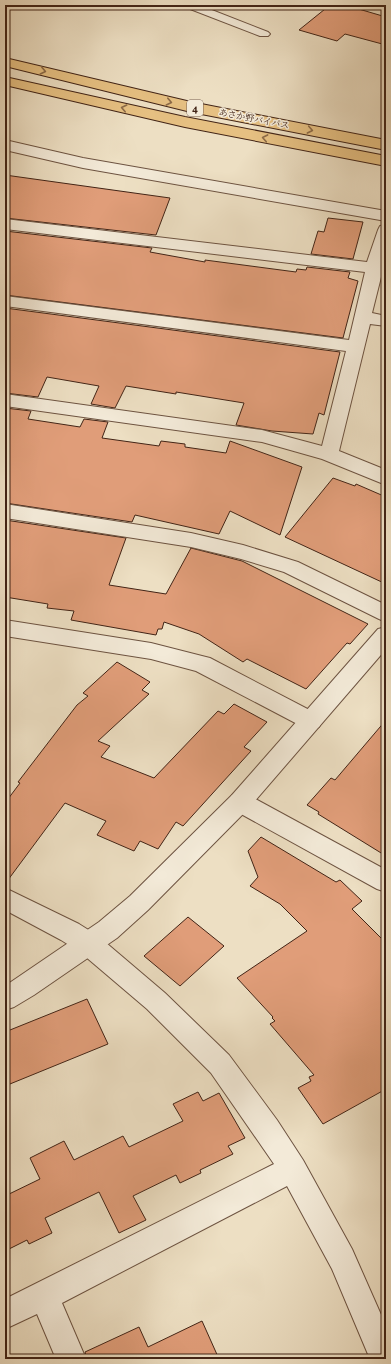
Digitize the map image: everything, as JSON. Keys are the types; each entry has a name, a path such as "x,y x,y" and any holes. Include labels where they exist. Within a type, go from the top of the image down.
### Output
{"highway":[{"name":"あさか野バイパス","path":"5,62 191,107 386,145"},
{"name":"あさか野バイパス","path":"5,81 185,122 386,161"}],"street":[{"path":"5,146 83,163 386,216"},
{"path":"5,157 25,150"},
{"path":"5,224 374,268"},
{"path":"329,454 374,268 386,230"},
{"path":"5,302 356,347"},
{"path":"362,317 386,321"},
{"path":"5,400 247,433 329,454 386,478"},
{"path":"5,511 191,540 243,552 291,567 386,614"},
{"path":"5,628 151,651 195,662 228,677 311,721"},
{"path":"5,999 108,930 139,903 240,802 386,635"},
{"path":"240,802 386,882"},
{"path":"5,898 57,924 88,944 156,1001 220,1064 267,1129 293,1169 342,1259 385,1359"},
{"path":"5,1314 44,1296 293,1169"},
{"path":"44,1296 71,1359"}],"lane":[{"path":"189,5 264,34"}],"building":[{"path":"330,5 345,5 386,17 386,45 345,34 337,41 299,30"},
{"path":"5,175 170,198 156,235 5,218"},
{"path":"328,218 363,222 353,259 311,254 318,231 324,232"},
{"path":"5,231 152,248 150,252 205,262 205,260 296,272 297,269 306,270 307,267 350,272 348,278 358,281 343,338 5,295"},
{"path":"5,308 340,352 324,415 319,413 313,434 272,431 236,425 244,403 176,392 176,394 126,386 115,408 91,404 99,386 47,377 38,397 5,393"},
{"path":"5,408 31,411 28,419 80,427 84,419 108,422 102,438 159,446 161,441 185,444 185,447 226,453 230,441 302,467 280,535 230,511 219,534 135,515 132,522 5,503"},
{"path":"333,478 355,486 356,484 386,497 386,584 285,537"},
{"path":"5,520 126,538 109,585 166,594 191,548 242,561 368,624 350,644 347,643 306,689 247,659 243,662 199,634 164,622 162,629 158,629 156,635 71,620 74,611 47,608 48,604 5,597"},
{"path":"117,662 150,682 142,690 149,694 98,741 110,746 101,757 154,778 218,711 224,714 234,704 267,722 244,747 251,751 183,826 176,822 158,849 140,841 134,851 97,835 106,821 65,803 5,884 5,803 20,783 18,782 77,705 88,696 83,693"},
{"path":"386,720 386,856 318,814 319,812 307,805 331,778 335,780"},
{"path":"261,837 336,882 340,880 362,901 352,909 386,943 386,1089 323,1124 298,1088 311,1081 309,1077 314,1075 270,1024 275,1021 272,1018 273,1017 237,978 307,931 280,904 250,886 258,877 248,851"},
{"path":"188,917 224,946 180,986 144,956"},
{"path":"87,999 108,1044 5,1086 5,1032"},
{"path":"198,1092 203,1101 219,1093 245,1138 228,1146 233,1154 200,1170 201,1173 180,1183 176,1175 133,1196 146,1220 119,1233 99,1192 45,1218 52,1233 29,1244 27,1240 5,1251 5,1196 40,1179 30,1158 64,1141 74,1160 123,1136 129,1147 183,1121 173,1104"},
{"path":"202,1321 219,1359 87,1359 85,1352 139,1327 148,1347"}]}
